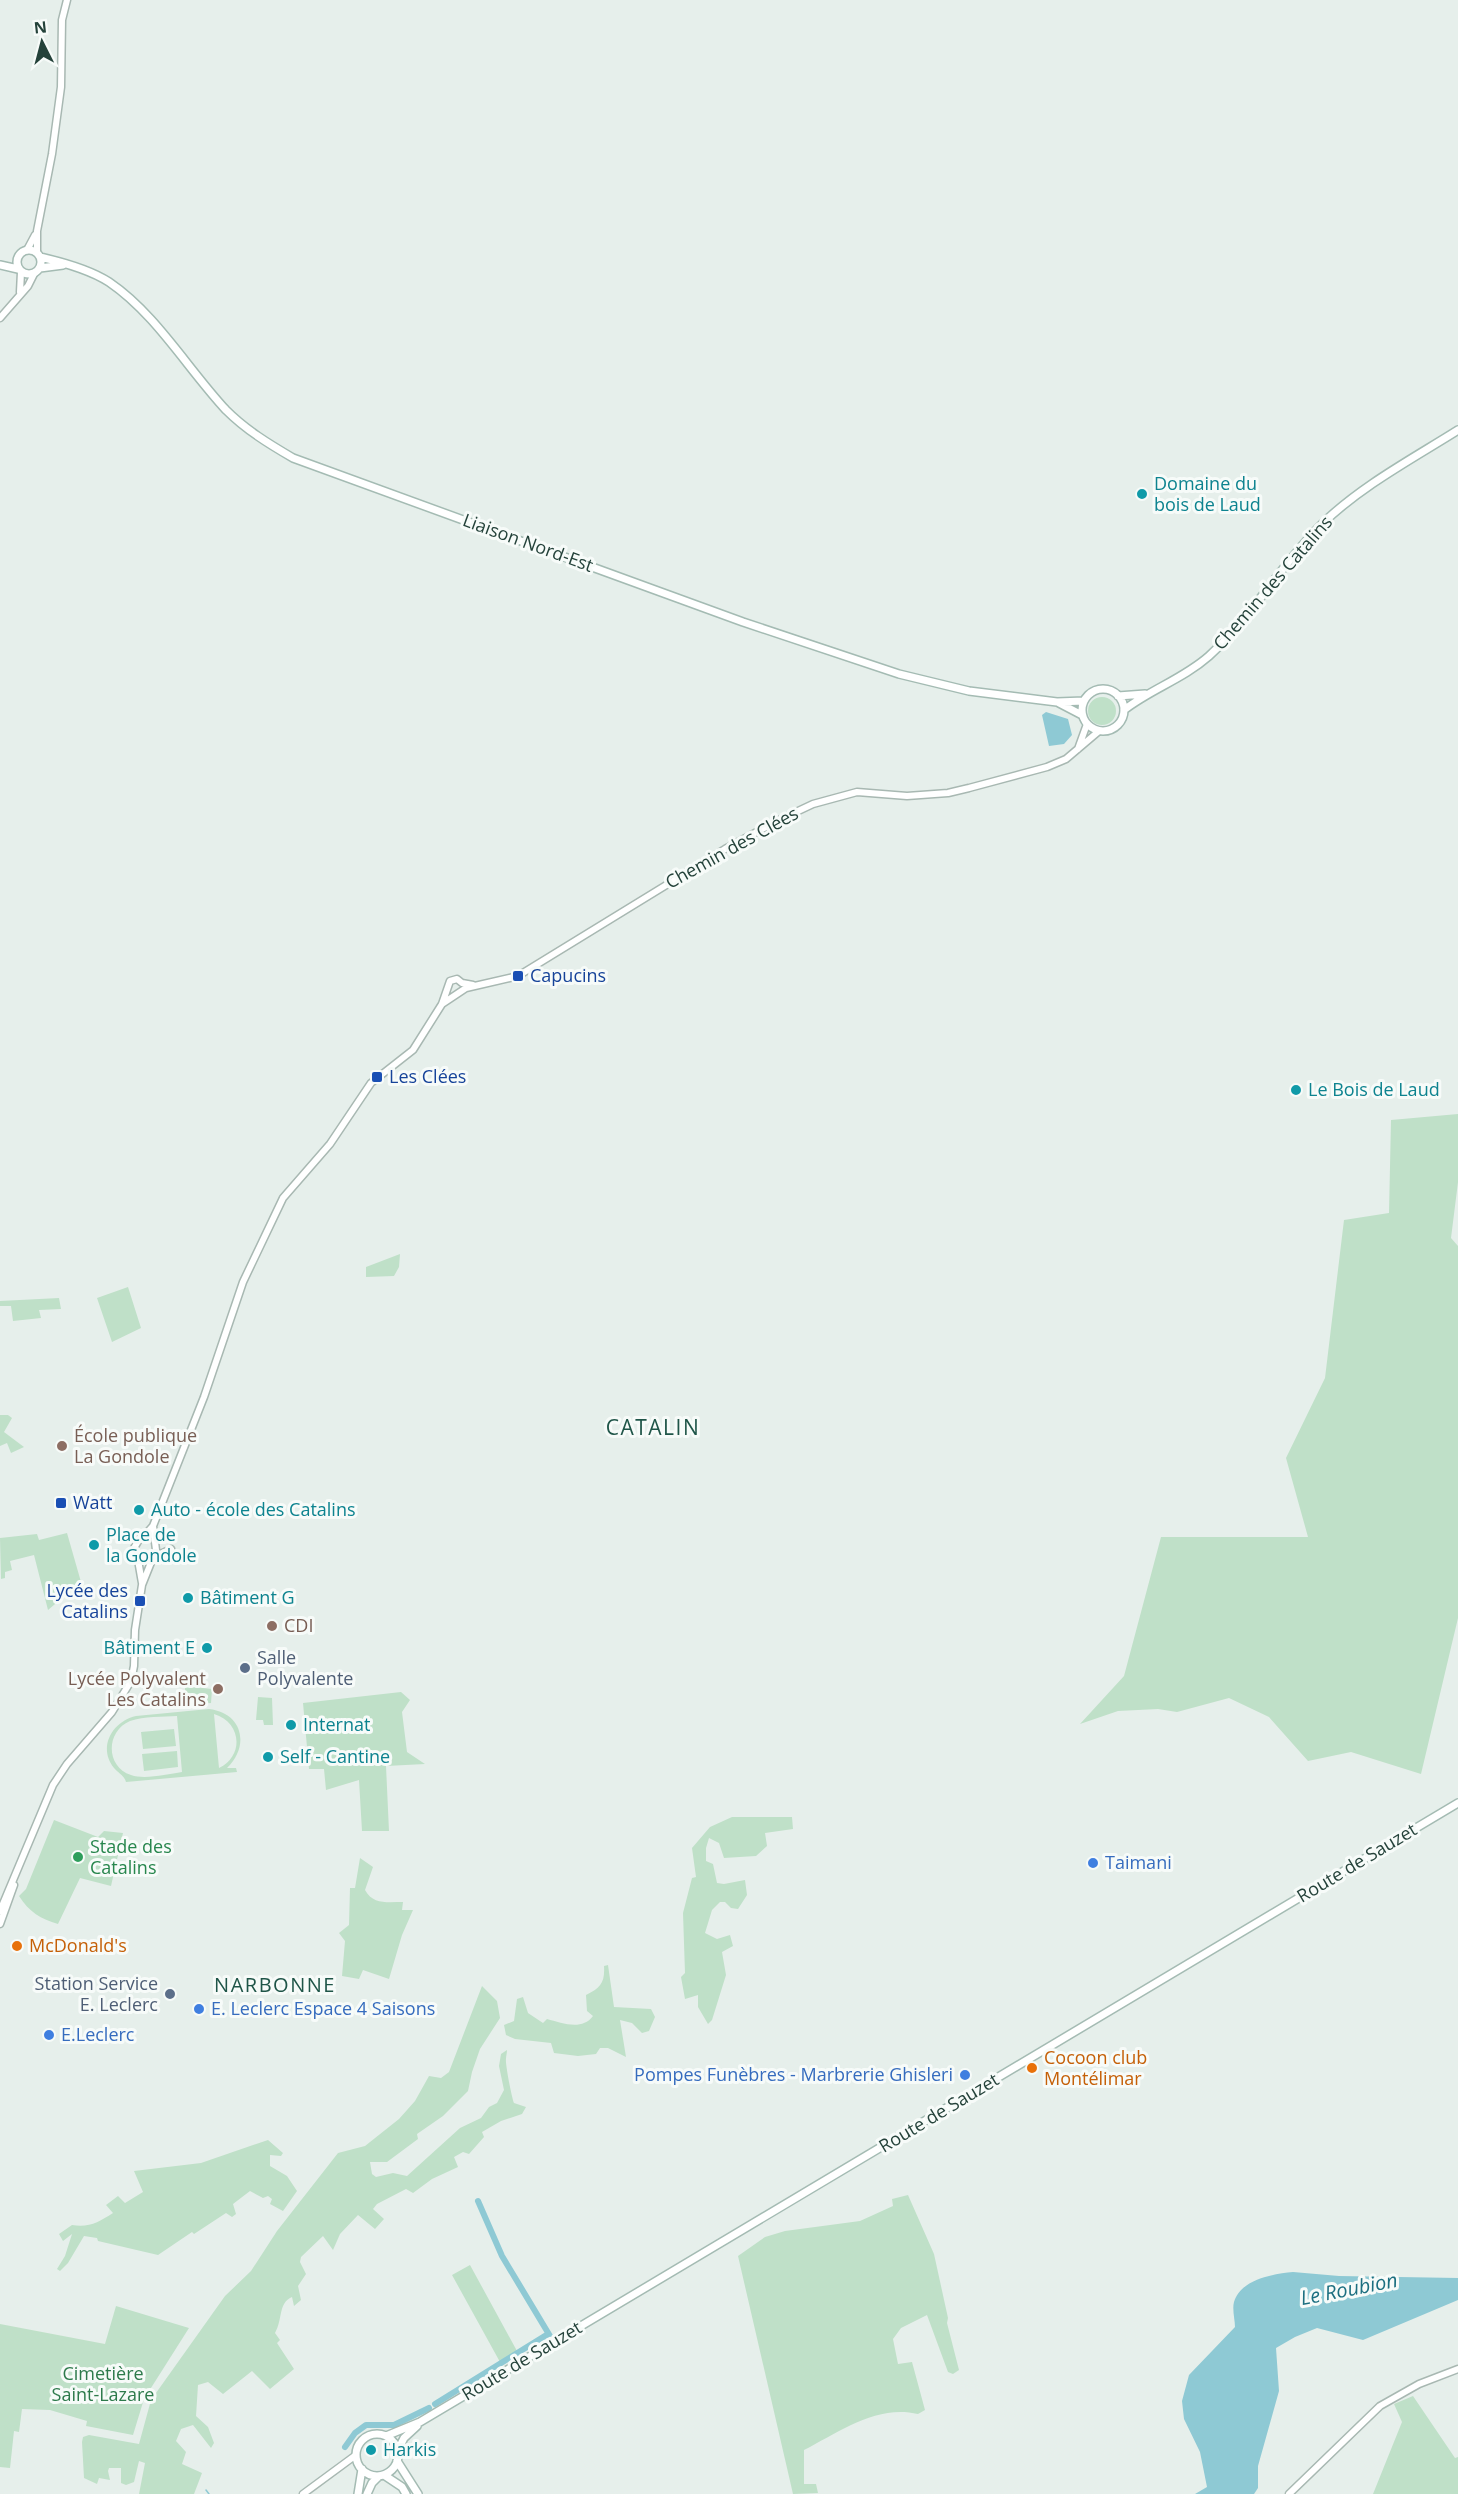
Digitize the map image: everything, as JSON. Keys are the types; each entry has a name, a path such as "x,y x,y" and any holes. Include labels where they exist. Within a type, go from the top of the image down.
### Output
{"main road":[{"name":"Liaison Nord-Est","path":"27,250 108,281 136,304 227,411 255,436 293,458 743,622 898,674 969,691 1057,702 1084,701"},
{"path":"0,264 18,257 27,250"},
{"path":"37,271 39,255"},
{"path":"0,264 20,270 18,257"},
{"name":"Liaison Nord-Est","path":"20,270 37,271 65,265"},
{"name":"Chemin des Catalins","path":"1124,710 1147,694 1187,673 1220,646 1313,533 1341,507 1458,430"},
{"path":"1101,689 1110,690 1118,696 1124,710 1117,725 1112,729 1099,731 1087,724 1082,715 1084,701 1091,692 1101,689"},
{"name":"Chemin des Catalins","path":"1118,696 1147,694"},
{"name":"Liaison Nord-Est","path":"1057,702 1082,715"},
{"name":"Route de Sauzet","path":"386,2436 420,2422 1458,1803"},
{"name":"Route de Sauzet","path":"398,2450 405,2438 420,2422"},
{"path":"358,2494 362,2469 357,2455 358,2448 366,2437 386,2436 398,2450 397,2461 394,2467 372,2483 367,2494"},
{"path":"397,2461 418,2494"},
{"path":"362,2469 373,2475 381,2475 402,2487 406,2494"}],"street":[{"path":"39,255 37,231 52,154 61,87 62,20 67,0"},
{"path":"27,250 37,231"},
{"path":"19,296 22,285 20,270"},
{"path":"0,318 28,286 37,271"},
{"path":"1077,751 1087,724"},
{"name":"Chemin des Clées","path":"442,1004 458,992 474,985 518,976 725,849 813,804 857,792 907,796 969,788 1047,767 1066,759 1099,731"},
{"path":"142,1585 134,1545 153,1526 204,1397 243,1282 284,1198 330,1144 371,1083 413,1050 442,1004 448,987 452,980 458,979 462,983 458,992 448,987"},
{"name":"Chemin des Clées","path":"462,983 474,985"},
{"path":"0,1911 59,1774 112,1712 131,1681 142,1585 152,1559 155,1541 153,1526"},
{"path":"138,1560 152,1559 171,1549 145,1535"},
{"path":"0,1924 20,1862"},
{"path":"1289,2494 1380,2406 1419,2384 1458,2369"},
{"path":"303,2494 357,2455"}],"green space":[{"path":"1102,697 1112,701 1116,711 1112,721 1102,725 1092,721 1088,711 1092,701"},
{"path":"1458,1114 1458,1182 1451,1238 1458,1246 1458,1618 1421,1774 1351,1752 1308,1761 1269,1717 1229,1698 1177,1712 1158,1709 1118,1711 1080,1724 1124,1676 1161,1537 1308,1537 1286,1458 1325,1378 1344,1220 1389,1213 1391,1120"},
{"path":"400,1254 399,1267 394,1276 366,1277 366,1267"},
{"path":"128,1287 141,1328 112,1342 97,1298"},
{"path":"59,1298 61,1309 39,1310 41,1318 13,1321 11,1306 0,1306 0,1301"},
{"path":"0,1415 8,1415 12,1418 4,1432 24,1447 11,1453 7,1443 0,1446"},
{"path":"67,1533 81,1582 48,1610 34,1555 10,1561 12,1570 5,1572 5,1578 1,1579 0,1538 37,1534 39,1540"},
{"path":"185,1686 212,1689 211,1703 185,1705"},
{"path":"401,1692 410,1700 402,1712 407,1752 425,1764 386,1766 389,1831 362,1831 359,1780 326,1790 324,1769 309,1769 303,1703"},
{"path":"258,1697 272,1698 273,1725 264,1725 263,1720 256,1720"},
{"path":"209,1709 220,1712 236,1724 239,1732 239,1750 227,1768 236,1768 237,1772 126,1782 109,1760 107,1744 114,1729 120,1723 136,1716","holes":["214,1714 230,1724 236,1739 233,1755 219,1768","177,1716 182,1772 143,1777 131,1775 116,1764 113,1757 113,1740 116,1732 122,1726 141,1718"]},
{"path":"174,1729 176,1746 143,1749 141,1732"},
{"path":"177,1751 178,1767 144,1771 142,1754"},
{"path":"732,1817 792,1817 793,1829 765,1833 767,1846 756,1856 724,1858 719,1843 709,1838 706,1861 713,1864 717,1883 745,1880 747,1895 738,1909 731,1908 725,1902 720,1902 712,1910 705,1933 717,1939 730,1935 733,1946 722,1952 726,1975 712,2020 708,2024 698,2007 698,1995 685,1999 681,1977 685,1973 683,1913 692,1878 696,1877 692,1848 710,1827"},
{"name":"Stade des Catalins","path":"54,1820 98,1837 104,1831 123,1833 111,1886 80,1878 58,1924 36,1914 19,1896 26,1889"},
{"path":"360,1858 373,1867 365,1890 368,1895 381,1902 403,1902 402,1910 413,1910 402,1935 389,1979 363,1970 359,1979 342,1976 345,1941 339,1933 349,1925 350,1888 355,1888"},
{"path":"608,1965 614,2007 651,2009 655,2017 649,2031 642,2033 632,2023 620,2020 626,2057 608,2048 600,2048 596,2054 578,2056 554,2053 551,2043 515,2039 506,2035 504,2025 514,2021 517,1999 523,1997 528,2013 543,2023 547,2019 572,2025 588,2021 593,2016 587,2011 586,1995 601,1984 604,1966"},
{"path":"482,1986 497,2001 500,2018 480,2049 468,2091 443,2116 417,2134 418,2139 387,2162 370,2162 372,2174 376,2177 393,2173 407,2176 460,2128 481,2118 489,2107 497,2103 504,2090 499,2066 501,2054 507,2050 506,2062 514,2103 526,2107 522,2114 501,2121 482,2132 484,2137 469,2154 463,2152 454,2157 458,2167 432,2179 413,2193 406,2189 377,2204 373,2209 384,2219 375,2229 358,2215 340,2234 333,2250 323,2236 301,2257 300,2262 306,2274 298,2286 301,2300 294,2306 292,2297 285,2303 275,2333 280,2340 277,2343 294,2369 270,2389 252,2371 223,2394 208,2382 198,2385 196,2416 208,2427 214,2443 211,2448 193,2425 181,2429 176,2441 186,2452 182,2464 202,2473 194,2494 139,2494 145,2463 139,2461 134,2482 126,2485 121,2483 121,2468 109,2468 110,2480 99,2478 97,2484 84,2478 83,2437 89,2435 139,2444 151,2400 225,2296 251,2271 277,2231 338,2153 365,2146 399,2119 415,2101 429,2076 441,2078 449,2072"},
{"path":"268,2140 283,2153 281,2156 270,2155 270,2166 287,2176 297,2191 283,2211 270,2204 272,2199 268,2196 263,2198 250,2191 233,2204 236,2214 232,2217 226,2213 158,2255 84,2236 68,2263 60,2271 57,2269 65,2256 72,2234 63,2241 59,2234 72,2225 94,2224 113,2213 106,2205 118,2196 125,2203 143,2192 134,2171 201,2163"},
{"path":"908,2195 934,2254 948,2318 947,2323 959,2370 953,2374 948,2372 927,2315 901,2328 893,2339 898,2364 912,2362 925,2410 918,2414 903,2412 873,2416 804,2450 804,2484 816,2484 818,2493 793,2494 738,2256 765,2237 785,2231 860,2221 893,2206 892,2199"},
{"path":"470,2265 517,2351 500,2362 452,2275"},
{"name":"Cimetière Saint-Lazare","path":"116,2306 189,2328 144,2399 133,2435 86,2426 87,2421 50,2410 22,2409 19,2432 14,2431 10,2468 0,2467 0,2324 105,2344"},
{"path":"1413,2396 1455,2458 1458,2457 1458,2494 1373,2494 1402,2422 1394,2404"}],"water":[{"path":"1046,712 1068,719 1072,735 1064,744 1049,746 1042,715"},
{"name":"Le Roubion","path":"1293,2272 1339,2276 1458,2278 1458,2300 1363,2340 1317,2328 1276,2348 1279,2391 1258,2466 1258,2488 1254,2494 1195,2494 1207,2487 1200,2452 1184,2419 1182,2401 1189,2375 1235,2327 1234,2302 1243,2288 1267,2276"}],"waterway":[{"path":"478,2201 502,2256 550,2336"},
{"path":"435,2404 548,2334"},
{"path":"345,2447 355,2433 366,2425 394,2425 429,2408"},
{"path":"206,2490 209,2494"}],"place":[{"name":"Domaine du bois de Laud","path":"1142,494"},
{"name":"Capucins","path":"518,976"},
{"name":"Les Clées","path":"377,1077"},
{"name":"Le Bois de Laud","path":"1296,1090"},
{"name":"École publique La Gondole","path":"62,1446"},
{"name":"Watt","path":"61,1503"},
{"name":"Auto - école des Catalins","path":"139,1510"},
{"name":"Place de la Gondole","path":"94,1545"},
{"name":"Bâtiment G","path":"188,1598"},
{"name":"Lycée des Catalins","path":"140,1601"},
{"name":"CDI","path":"272,1626"},
{"name":"Bâtiment E","path":"207,1648"},
{"name":"Salle Polyvalente","path":"245,1668"},
{"name":"Lycée Polyvalent Les Catalins","path":"218,1689"},
{"name":"Internat","path":"291,1725"},
{"name":"Self - Cantine","path":"268,1757"},
{"name":"Stade des Catalins","path":"78,1857"},
{"name":"Taimani","path":"1093,1863"},
{"name":"McDonald's","path":"17,1946"},
{"name":"Station Service E. Leclerc","path":"170,1994"},
{"name":"E. Leclerc Espace 4 Saisons","path":"199,2009"},
{"name":"E.Leclerc","path":"49,2035"},
{"name":"Cocoon club Montélimar","path":"1032,2068"},
{"name":"Pompes Funèbres - Marbrerie Ghisleri","path":"965,2075"},
{"name":"Harkis","path":"371,2450"}],"district":[{"name":"CATALIN","path":"653,1428"},
{"name":"NARBONNE","path":"275,1985"}]}
